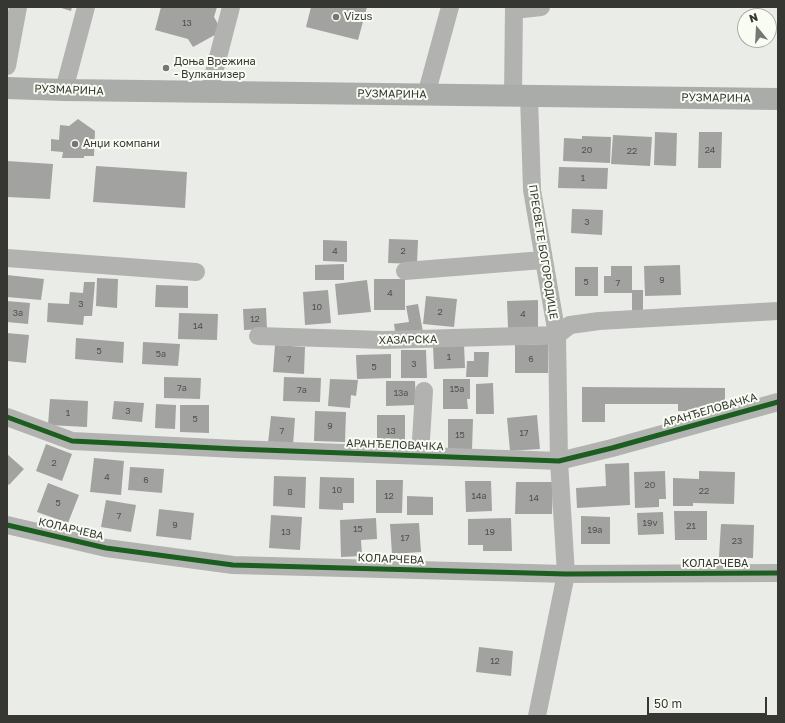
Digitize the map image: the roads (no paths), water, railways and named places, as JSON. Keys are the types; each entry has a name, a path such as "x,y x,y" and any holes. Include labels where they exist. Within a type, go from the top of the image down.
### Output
{"main road":[{"name":"РУЗМАРИНА","path":"7,88 778,99"}],"street":[{"path":"7,66 18,7"},
{"path":"64,90 86,7"},
{"path":"209,92 230,7"},
{"path":"426,95 450,7"},
{"path":"514,9 541,7"},
{"name":"ПРЕСВЕТЕ БОГОРОДИЦЕ","path":"514,9 521,96 532,190 557,335 559,461 566,574 537,716"},
{"path":"7,258 196,272"},
{"path":"405,271 543,260"},
{"name":"ПРЕСВЕТЕ БОГОРОДИЦЕ","path":"557,335 570,324 778,311"},
{"name":"ХАЗАРСКА","path":"258,336 383,340 557,335"},
{"path":"420,456 424,391"},
{"name":"АРАНЂЕЛОВАЧКА","path":"7,417 72,441 559,461 612,448 778,402"},
{"name":"КОЛАРЧЕВА","path":"7,525 106,548 233,565 566,574 778,573"}],"place":[{"name":"Vizus","path":"336,17"},
{"name":"Доња Врежина - Вулканизер","path":"166,68"},
{"name":"Анџи компани","path":"75,144"}]}
